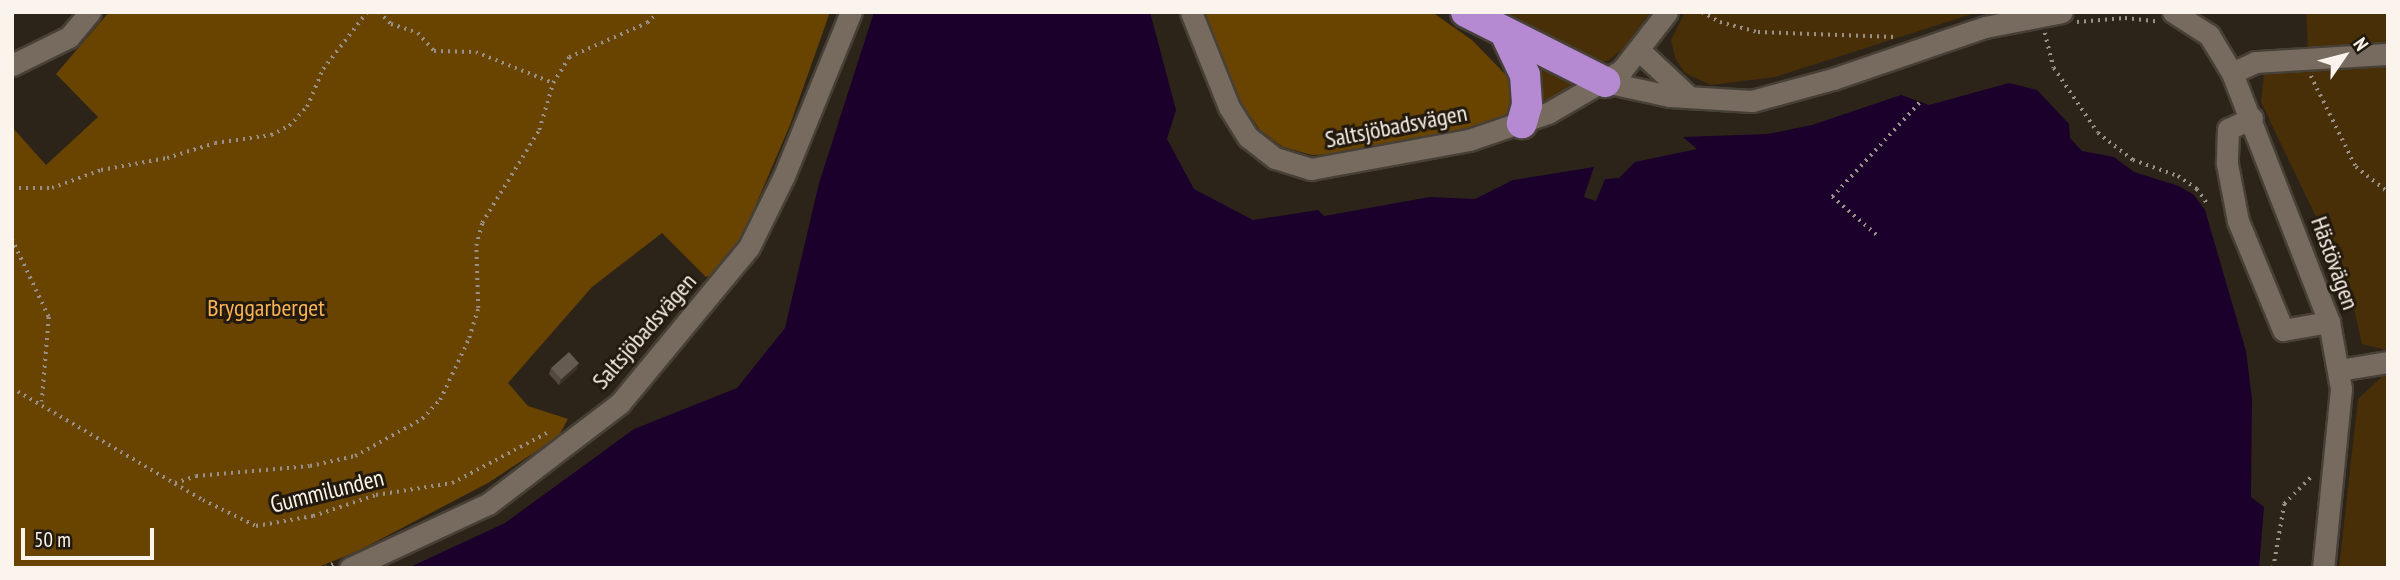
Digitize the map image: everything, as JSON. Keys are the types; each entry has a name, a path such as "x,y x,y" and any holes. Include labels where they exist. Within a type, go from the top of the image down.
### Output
{"highway":[{"path":"1466,12 1506,35 1605,82"},
{"path":"1506,35 1525,75 1527,105 1522,123"}],"street":[{"path":"12,65 69,37 90,12"},
{"name":"Saltsjöbadsvägen","path":"343,565 488,504 620,403 749,247 784,176 851,12"},
{"name":"Saltsjöbadsvägen","path":"1191,12 1229,107 1248,137 1275,158 1311,169 1352,165 1469,140 1522,123 1605,82 1641,52 1667,12"},
{"name":"Hästövägen","path":"2171,19 2209,35 2232,74 2252,118 2329,322 2339,370 2340,437 2323,568"},
{"path":"1605,82 1688,96 1752,101 1788,93 1985,27 2062,21"},
{"path":"1641,52 1688,96"},
{"path":"2232,74 2256,62 2305,62 2388,54"},
{"path":"2252,118 2228,129 2227,164 2238,221 2283,330 2329,322"},
{"path":"2339,370 2388,362"}],"path":[{"path":"12,188 52,188 101,170 167,158 215,143 271,135 289,126 307,107 323,69 367,12"},
{"path":"379,12 391,23 418,33 434,51 475,52 553,83"},
{"path":"174,483 196,476 284,469 355,456 422,419 440,400 469,338 478,308 476,246 482,223 539,130 553,83 569,57 647,23 658,12"},
{"path":"1702,12 1720,22 1758,32 1907,38"},
{"path":"2171,19 2062,21 2044,28 2054,68 2098,133 2133,160 2178,176 2197,189 2208,205"},
{"path":"2305,62 2356,167 2388,192"},
{"path":"1876,235 1832,197 1920,102"},
{"path":"12,239 49,317 42,402"},
{"name":"Gummilunden","path":"12,388 42,402 174,483 257,526 313,516 376,495 452,483 548,433"},
{"path":"2273,568 2284,504 2317,469"},
{"path":"325,568 343,565"}],"shaded area":[{"path":"874,12 1150,12 1176,110 1167,139 1194,189 1253,220 1318,210 1324,216 1430,197 1475,199 1513,180 1594,167 1584,197 1596,201 1605,179 1619,178 1635,162 1697,149 1683,137 1768,134 1812,125 1901,95 1929,105 2009,83 2037,90 2069,124 2070,138 2082,151 2114,157 2134,172 2179,186 2194,195 2205,210 2246,351 2252,398 2251,497 2264,507 2259,568 408,568 505,523 634,429 737,388 785,328 819,183"},
{"path":"1491,12 1650,12 1623,49 1608,61 1594,62"},
{"path":"1685,12 1978,12 1775,77 1711,85 1685,73 1675,58 1671,40"},
{"path":"2306,12 2388,12 2388,355 2386,350 2362,344 2349,286 2261,102 2266,53 2308,50"},
{"path":"1527,56 1577,81 1576,88 1535,107"},
{"path":"2388,371 2388,568 2339,568 2358,399"}],"green space":[{"name":"Bryggarberget","path":"109,12 830,12 790,125 743,235 717,272 706,277 662,233 592,287 508,383 528,406 568,419 558,437 488,483 358,551 316,568 12,568 12,127 46,165 98,117 56,74"},
{"path":"1203,12 1432,12 1472,40 1507,76 1516,99 1513,112 1500,121 1453,134 1345,154 1312,155 1283,147 1260,130 1236,95"}],"building":[{"path":"569,352 579,363 561,379 551,368"}]}
